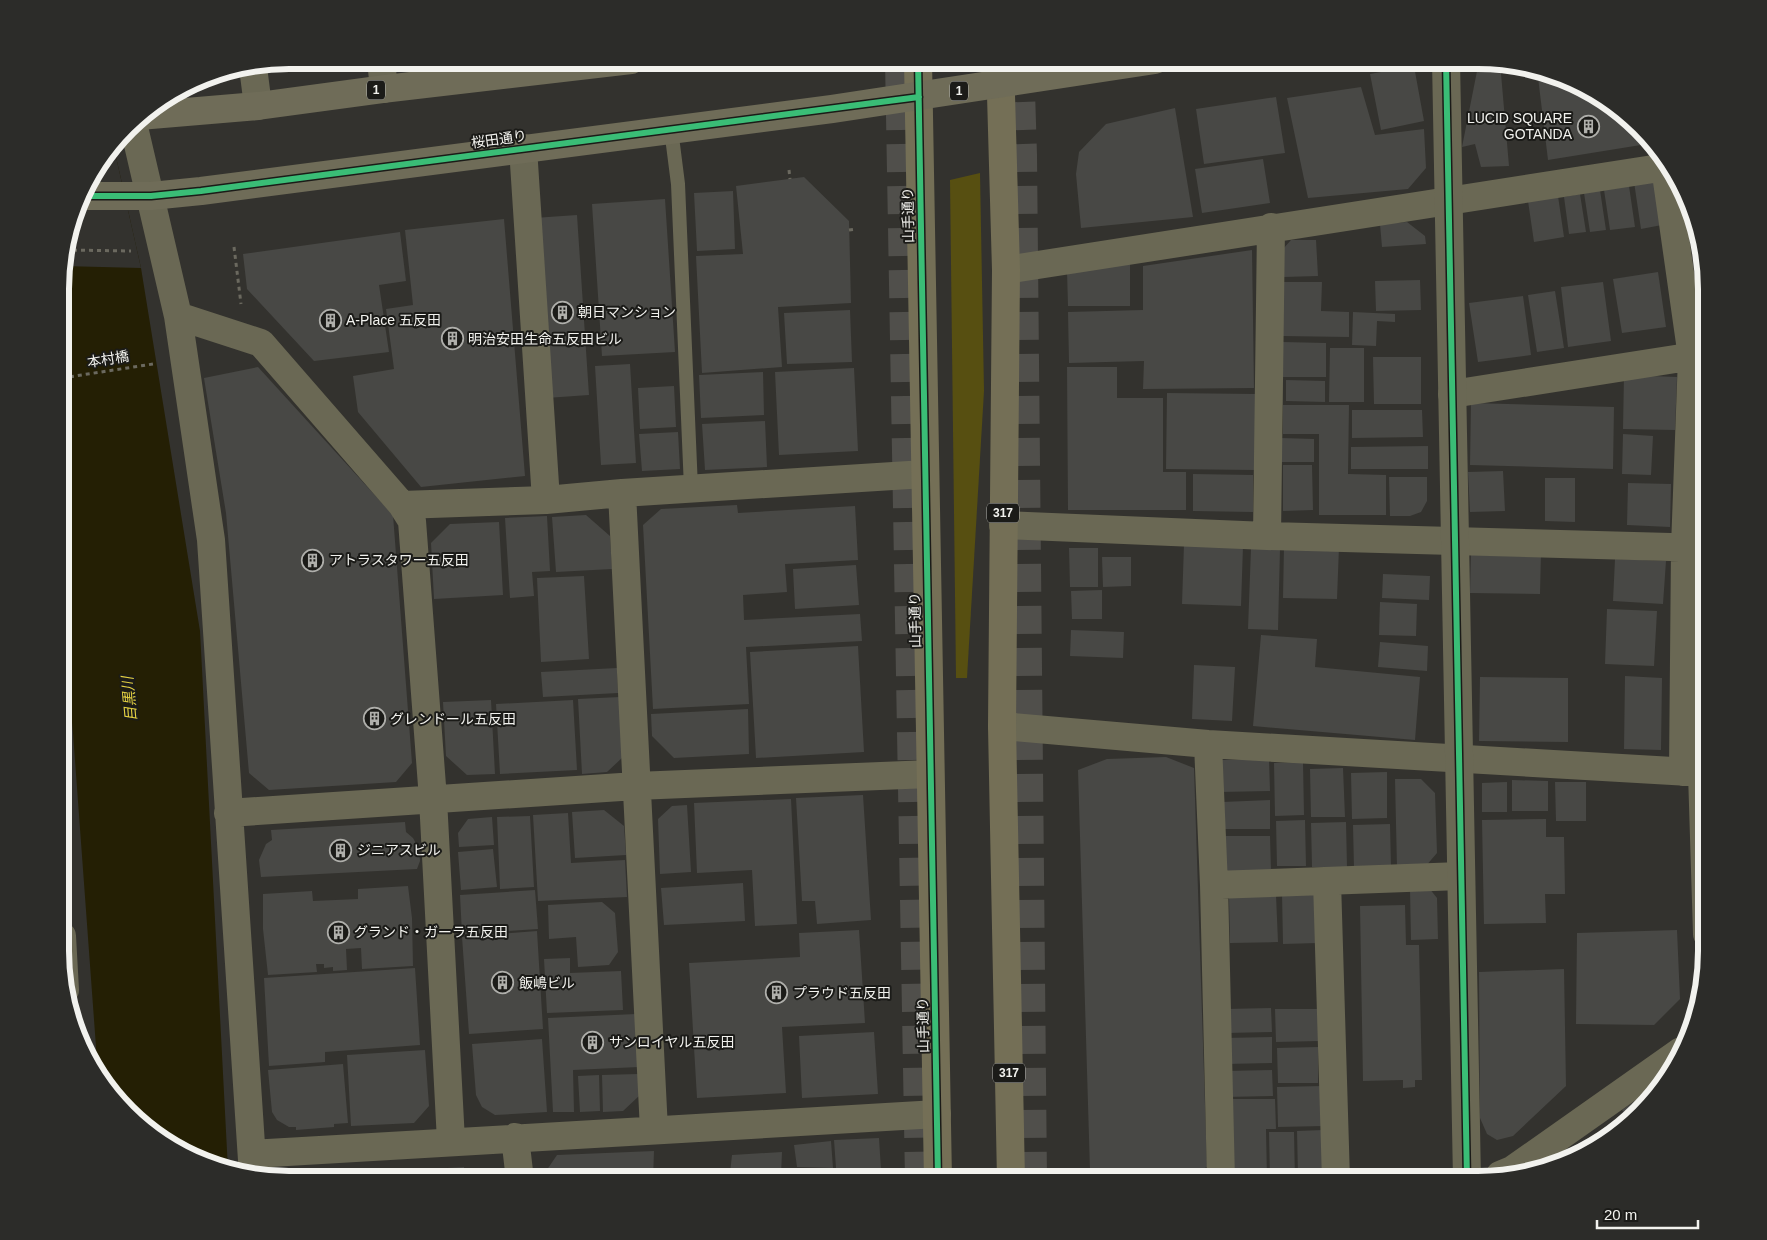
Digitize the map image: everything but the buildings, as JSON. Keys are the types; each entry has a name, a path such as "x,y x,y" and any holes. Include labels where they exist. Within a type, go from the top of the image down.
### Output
{"highway":[{"name":"1","path":"154,115 258,106 384,88 549,69"},
{"name":"1","path":"1000,73 1048,69"},
{"name":"桜田通り","path":"89,196 151,196 919,97 1000,73"}],"main road":[{"name":"山手通り","path":"918,69 938,1171"},
{"name":"317","path":"1000,73 1006,270 1002,524 1002,726 1011,1171"}],"street":[{"path":"382,69 384,88"},
{"path":"1446,69 1467,1171"},
{"path":"254,72 258,106"},
{"path":"135,131 178,316 211,540 253,1165 451,1141 937,1114"},
{"path":"523,148 546,500"},
{"path":"1006,270 1448,199 1661,168"},
{"path":"1668,177 1698,350"},
{"path":"1267,536 1271,227"},
{"path":"178,316 261,344 402,505 412,521 433,799 451,1141"},
{"path":"1452,394 1698,356"},
{"path":"1698,420 1696,547 1698,791"},
{"path":"402,505 546,500 691,488 925,474"},
{"path":"622,493 654,1130"},
{"path":"1002,524 1267,536 1696,547"},
{"path":"1002,726 1208,744 1697,773"},
{"path":"1208,744 1214,886 1221,1171"},
{"path":"228,813 636,786 930,774"},
{"path":"1214,886 1461,876"},
{"path":"1327,881 1336,1171"},
{"path":"1515,1168 1670,1059"},
{"path":"515,1137 519,1171"}],"lane":[{"path":"671,129 678,184 691,488"}],"path":[{"path":"789,170 790,179"},
{"path":"849,230 856,229"},
{"path":"234,247 242,313"},
{"path":"72,250 140,251"}],"shaded area":[{"path":"980,173 984,391 967,678 956,678 950,180"}],"water":[{"name":"目黒川","path":"115,153 141,268 200,631 228,1163 192,1149 155,1126 123,1096 97,1059 69,689 69,275 78,226 103,171"}],"pier":[{"path":"115,153 141,268 70,266 80,218 98,179"}],"tunnel":[{"path":"899,69 919,1171"},
{"path":"1020,69 1023,155 1033,1171"}],"cycle path":[{"path":"918,69 938,1171"},
{"path":"1446,69 1467,1171"},
{"path":"89,196 151,196 201,191 919,97"}],"place":[{"name":"LUCID SQUARE GOTANDA","path":"1588,126"},
{"name":"朝日マンション","path":"562,312"},
{"name":"A-Place 五反田","path":"330,320"},
{"name":"明治安田生命五反田ビル","path":"452,339"},
{"name":"アトラスタワー五反田","path":"313,560"},
{"name":"グレンドール五反田","path":"374,719"},
{"name":"ジニアスビル","path":"341,850"},
{"name":"グランド・ガーラ五反田","path":"338,932"},
{"name":"飯嶋ビル","path":"503,983"},
{"name":"プラウド五反田","path":"777,993"},
{"name":"サンロイヤル五反田","path":"593,1042"}]}
